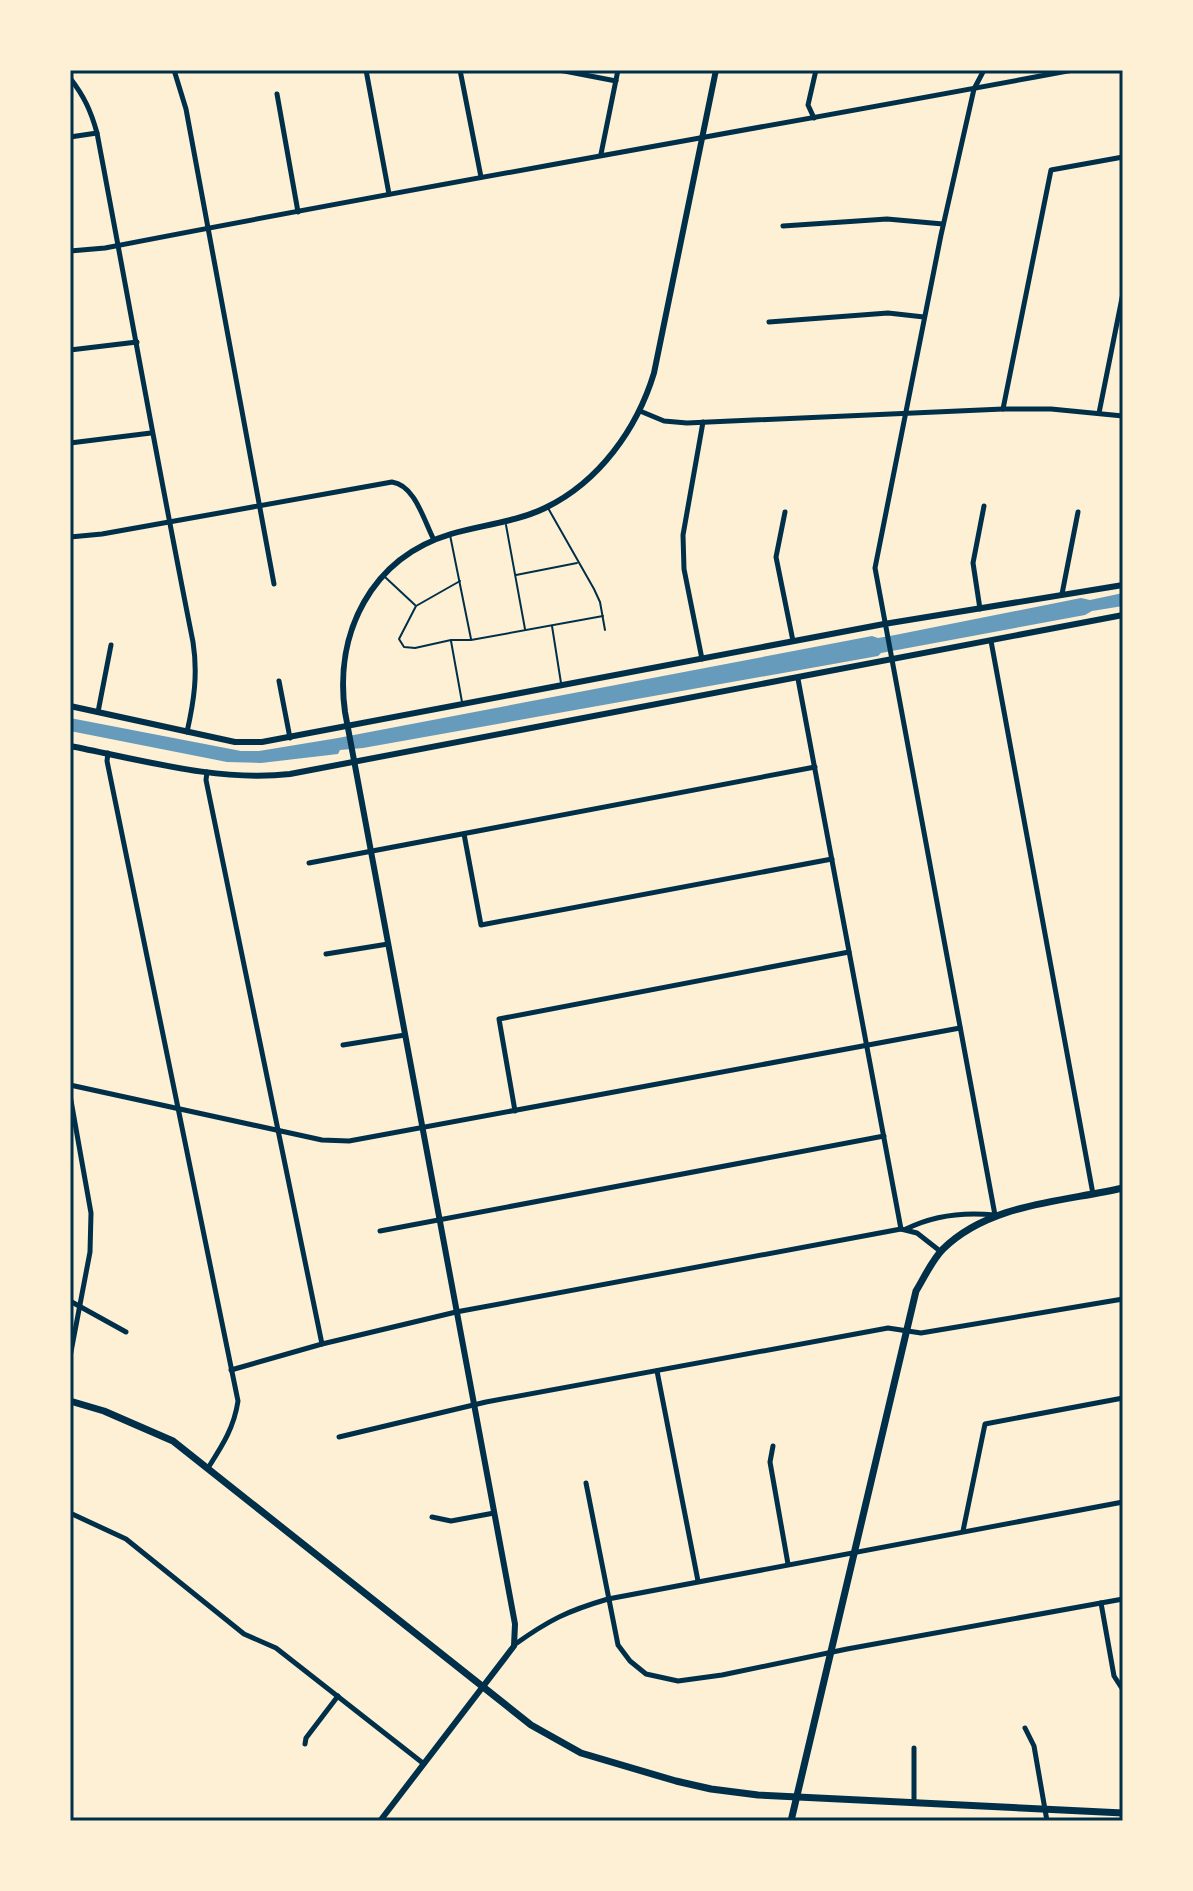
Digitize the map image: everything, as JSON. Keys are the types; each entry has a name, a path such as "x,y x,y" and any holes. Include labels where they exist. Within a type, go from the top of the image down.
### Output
{"main road":[{"path":"791,1821 916,1291 940,1251 963,1232 995,1215 1123,1188"},
{"path":"70,1401 153,1430 173,1441 531,1725 581,1753 676,1781 758,1795 1123,1813"}],"street":[{"path":"174,70 186,109 274,584"},
{"path":"366,70 389,194"},
{"path":"460,70 481,177"},
{"path":"559,70 616,81"},
{"path":"601,154 618,70"},
{"path":"514,1646 515,1624 347,726 342,693 343,659 348,636 367,593 407,556 450,534 547,507 584,482 617,448 640,411 654,373 716,70"},
{"path":"814,118 808,105 816,70"},
{"path":"231,1370 322,1344 456,1312 904,1229 920,1222 970,1212 995,1215 875,568 943,224 974,89 984,70"},
{"path":"70,251 119,245 601,154 1073,70"},
{"path":"70,78 83,94 97,133 197,667 187,732"},
{"path":"277,94 298,212"},
{"path":"70,137 97,133"},
{"path":"1003,409 1051,170 1123,157"},
{"path":"783,226 887,219 943,224"},
{"path":"1099,413 1123,293"},
{"path":"769,322 888,313 924,317"},
{"path":"70,350 137,342"},
{"path":"640,411 664,421 703,422 1003,409 1123,416"},
{"path":"702,659 684,569 683,535 703,422"},
{"path":"70,443 151,433"},
{"path":"70,537 169,523 396,482 409,489 434,540"},
{"path":"980,609 973,563 984,506"},
{"path":"785,512 776,557 793,642"},
{"path":"1062,594 1078,512"},
{"path":"70,706 235,742 290,738 884,624 1123,585"},
{"path":"70,746 255,778 354,763 798,679 890,656 991,641 1123,615"},
{"path":"991,641 1093,1195"},
{"path":"98,712 111,645"},
{"path":"798,679 904,1229"},
{"path":"279,681 290,738"},
{"path":"108,753 107,761 238,1401 228,1437 208,1468"},
{"path":"309,863 815,767"},
{"path":"207,772 209,796 322,1344"},
{"path":"464,834 481,925 832,859"},
{"path":"326,954 388,944"},
{"path":"515,1111 499,1019 849,952"},
{"path":"70,1085 336,1142 960,1028"},
{"path":"343,1045 405,1035"},
{"path":"70,1095 91,1213 90,1252 70,1357"},
{"path":"380,1231 884,1136"},
{"path":"904,1229 917,1233 940,1251"},
{"path":"339,1437 474,1406 888,1328 921,1333 1123,1299"},
{"path":"70,1301 126,1332"},
{"path":"657,1371 698,1581"},
{"path":"963,1531 985,1424 1123,1398"},
{"path":"773,1446 770,1462 788,1564"},
{"path":"586,1483 618,1645 630,1661 646,1674 678,1681 1123,1599"},
{"path":"380,1821 514,1646 568,1610 698,1581 1123,1502"},
{"path":"70,1513 126,1539 244,1634 276,1648 424,1764"},
{"path":"432,1517 451,1521 494,1513"},
{"path":"1101,1603 1114,1676 1122,1689"},
{"path":"305,1744 306,1738 338,1696"},
{"path":"1025,1728 1034,1746 1047,1821"},
{"path":"914,1748 914,1801"}],"lane":[{"path":"547,507 600,602 605,630"},
{"path":"505,520 525,630"},
{"path":"450,534 471,640"},
{"path":"515,575 579,563"},
{"path":"384,576 416,606"},
{"path":"460,581 416,606 399,639 404,647 471,640 603,616"},
{"path":"552,625 561,685"},
{"path":"451,640 463,704"}],"water":[{"path":"1123,593 1123,606 1085,615 878,656 340,750 338,754 261,763 227,762 70,731 70,718 241,751 259,751 872,636 878,638 1081,598 1090,600"}]}
